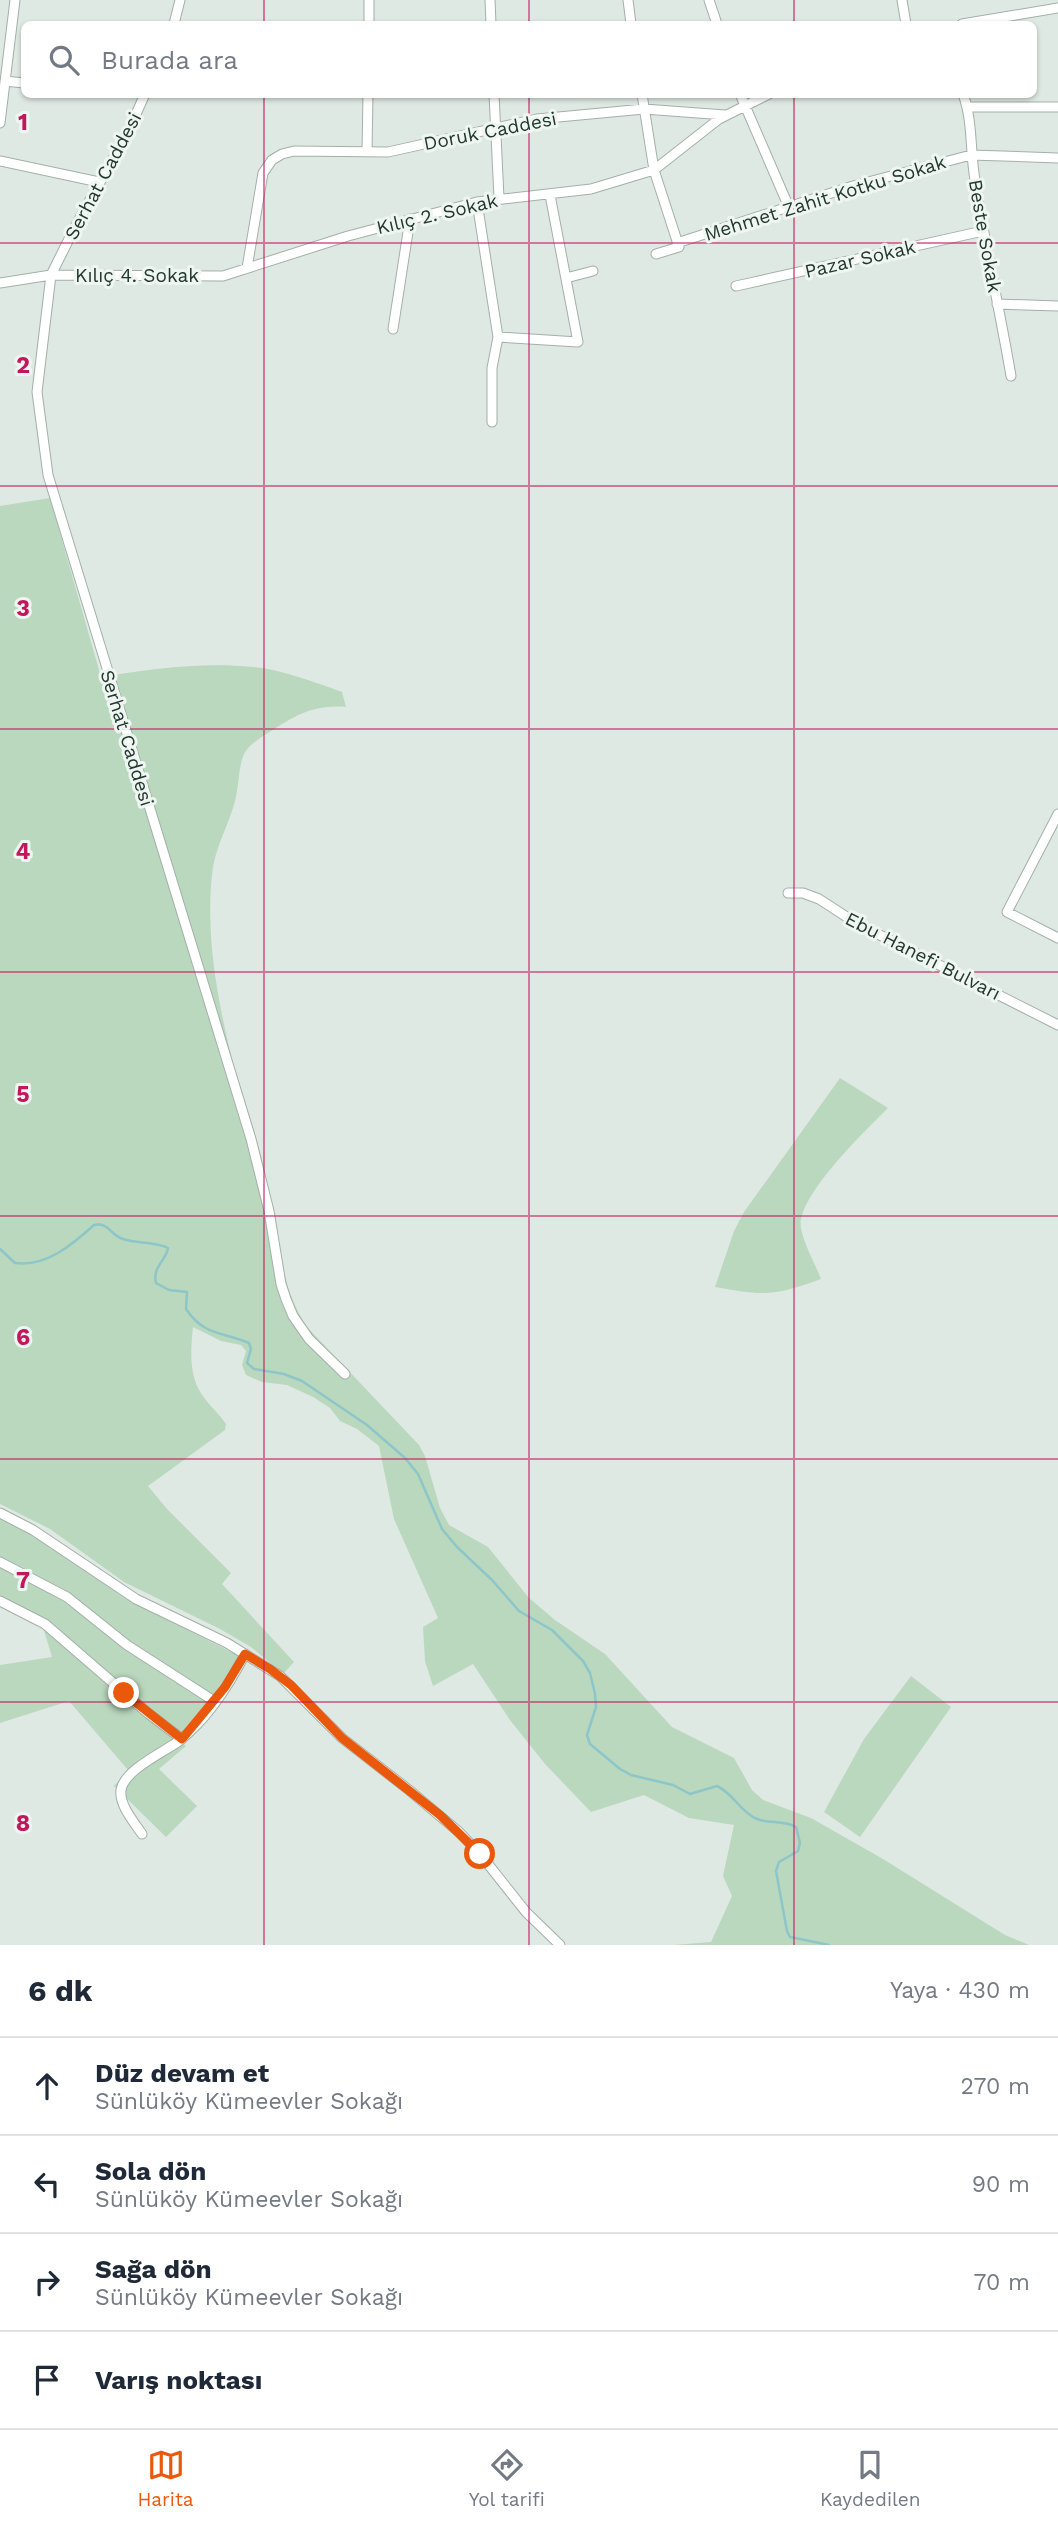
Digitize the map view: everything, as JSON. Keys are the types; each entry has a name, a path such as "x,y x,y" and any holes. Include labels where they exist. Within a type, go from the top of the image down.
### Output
{"street":[{"path":"0,122 15,0"},
{"path":"175,21 180,0"},
{"path":"369,0 369,21"},
{"path":"490,0 491,21"},
{"path":"628,0 631,21"},
{"path":"709,0 716,21"},
{"path":"902,0 906,21"},
{"path":"980,21 1058,8"},
{"path":"5,82 21,83"},
{"name":"Serhat Caddesi","path":"143,98 128,132 51,275 37,391 48,475 251,1139 269,1211 283,1291 302,1329 345,1374"},
{"path":"367,152 368,98"},
{"path":"494,98 499,198"},
{"path":"643,98 654,170 678,245"},
{"path":"741,98 788,205"},
{"path":"654,170 727,115 761,98"},
{"name":"Beste Sokak","path":"965,98 968,107 971,155 983,231 1011,376"},
{"path":"968,107 1058,107"},
{"name":"Doruk Caddesi","path":"247,268 263,173 272,160 282,153 388,152 537,119 644,109 727,115"},
{"name":"Mehmet Zahit Kotku Sokak","path":"656,254 788,205 906,170 971,155 1058,158"},
{"path":"0,161 99,182"},
{"name":"Kılıç 2. Sokak","path":"223,276 410,219 477,202 591,189 654,170"},
{"path":"498,337 578,342 550,195"},
{"path":"477,202 498,337 492,368 492,422"},
{"path":"393,329 410,219"},
{"name":"Pazar Sokak","path":"736,286 983,231"},
{"path":"566,278 593,271"},
{"name":"Kılıç 4. Sokak","path":"0,283 51,275 223,276"},
{"path":"998,304 1058,306"},
{"path":"1058,814 1007,912 1058,938"},
{"name":"Ebu Hanefi Bulvarı","path":"788,893 803,893 819,899 856,923 1058,1025"},
{"path":"0,1513 33,1530 136,1599 245,1654 280,1676 342,1738 458,1832 480,1854 526,1912 560,1945"},
{"path":"0,1562 67,1597 127,1645 214,1701"},
{"path":"0,1601 45,1624 182,1739"},
{"path":"142,1834 124,1805 121,1793 123,1784 147,1761 182,1739 214,1701 245,1654"}],"green space":[{"path":"50,498 101,677 177,667 253,667 298,677 342,692 346,707 324,707 305,712 261,737 246,750 235,801 213,867 211,892 211,942 228,1043 262,1159 285,1276 307,1327 419,1445 425,1456 440,1508 449,1525 488,1547 529,1598 555,1620 605,1654 672,1727 734,1758 752,1790 763,1800 811,1818 1005,1935 1029,1945 673,1945 711,1942 732,1896 723,1876 734,1825 689,1818 644,1795 591,1812 545,1764 510,1720 473,1664 433,1686 425,1661 423,1627 438,1618 394,1519 379,1446 357,1429 340,1421 330,1408 313,1397 287,1385 262,1382 246,1375 242,1365 246,1351 241,1345 221,1341 193,1327 191,1358 195,1381 204,1398 226,1424 225,1430 148,1486 167,1509 231,1573 222,1584 294,1662 283,1674 251,1647 124,1582 50,1529 0,1504 0,506"},
{"path":"840,1078 888,1108 820,1182 802,1215 802,1234 821,1279 769,1293 715,1287 734,1231 744,1212"},
{"path":"0,1517 22,1527 126,1599 241,1657 179,1740 186,1746 159,1769 197,1806 166,1837 114,1786 128,1770 69,1701 0,1723 0,1665 52,1657 43,1627 0,1607"},
{"path":"911,1676 951,1707 860,1837 824,1812 864,1739"}],"waterway":[{"path":"0,1249 15,1263 37,1262 58,1253 94,1225 103,1225 123,1239 168,1248 156,1273 156,1283 169,1290 187,1292 186,1309 207,1329 249,1343 251,1349 247,1363 254,1369 284,1374 302,1381 367,1425 405,1458 418,1474 442,1529 457,1547 492,1580 519,1611 552,1630 583,1661 590,1673 595,1694 596,1707 587,1735 590,1744 631,1775 673,1785 690,1794 717,1786 751,1816 796,1827 800,1843 798,1851 779,1862 776,1871 787,1931 790,1937 829,1945"}],"route":[{"path":"124,1693 182,1739 225,1687 245,1654 291,1685 342,1738 440,1815 480,1854"}]}
